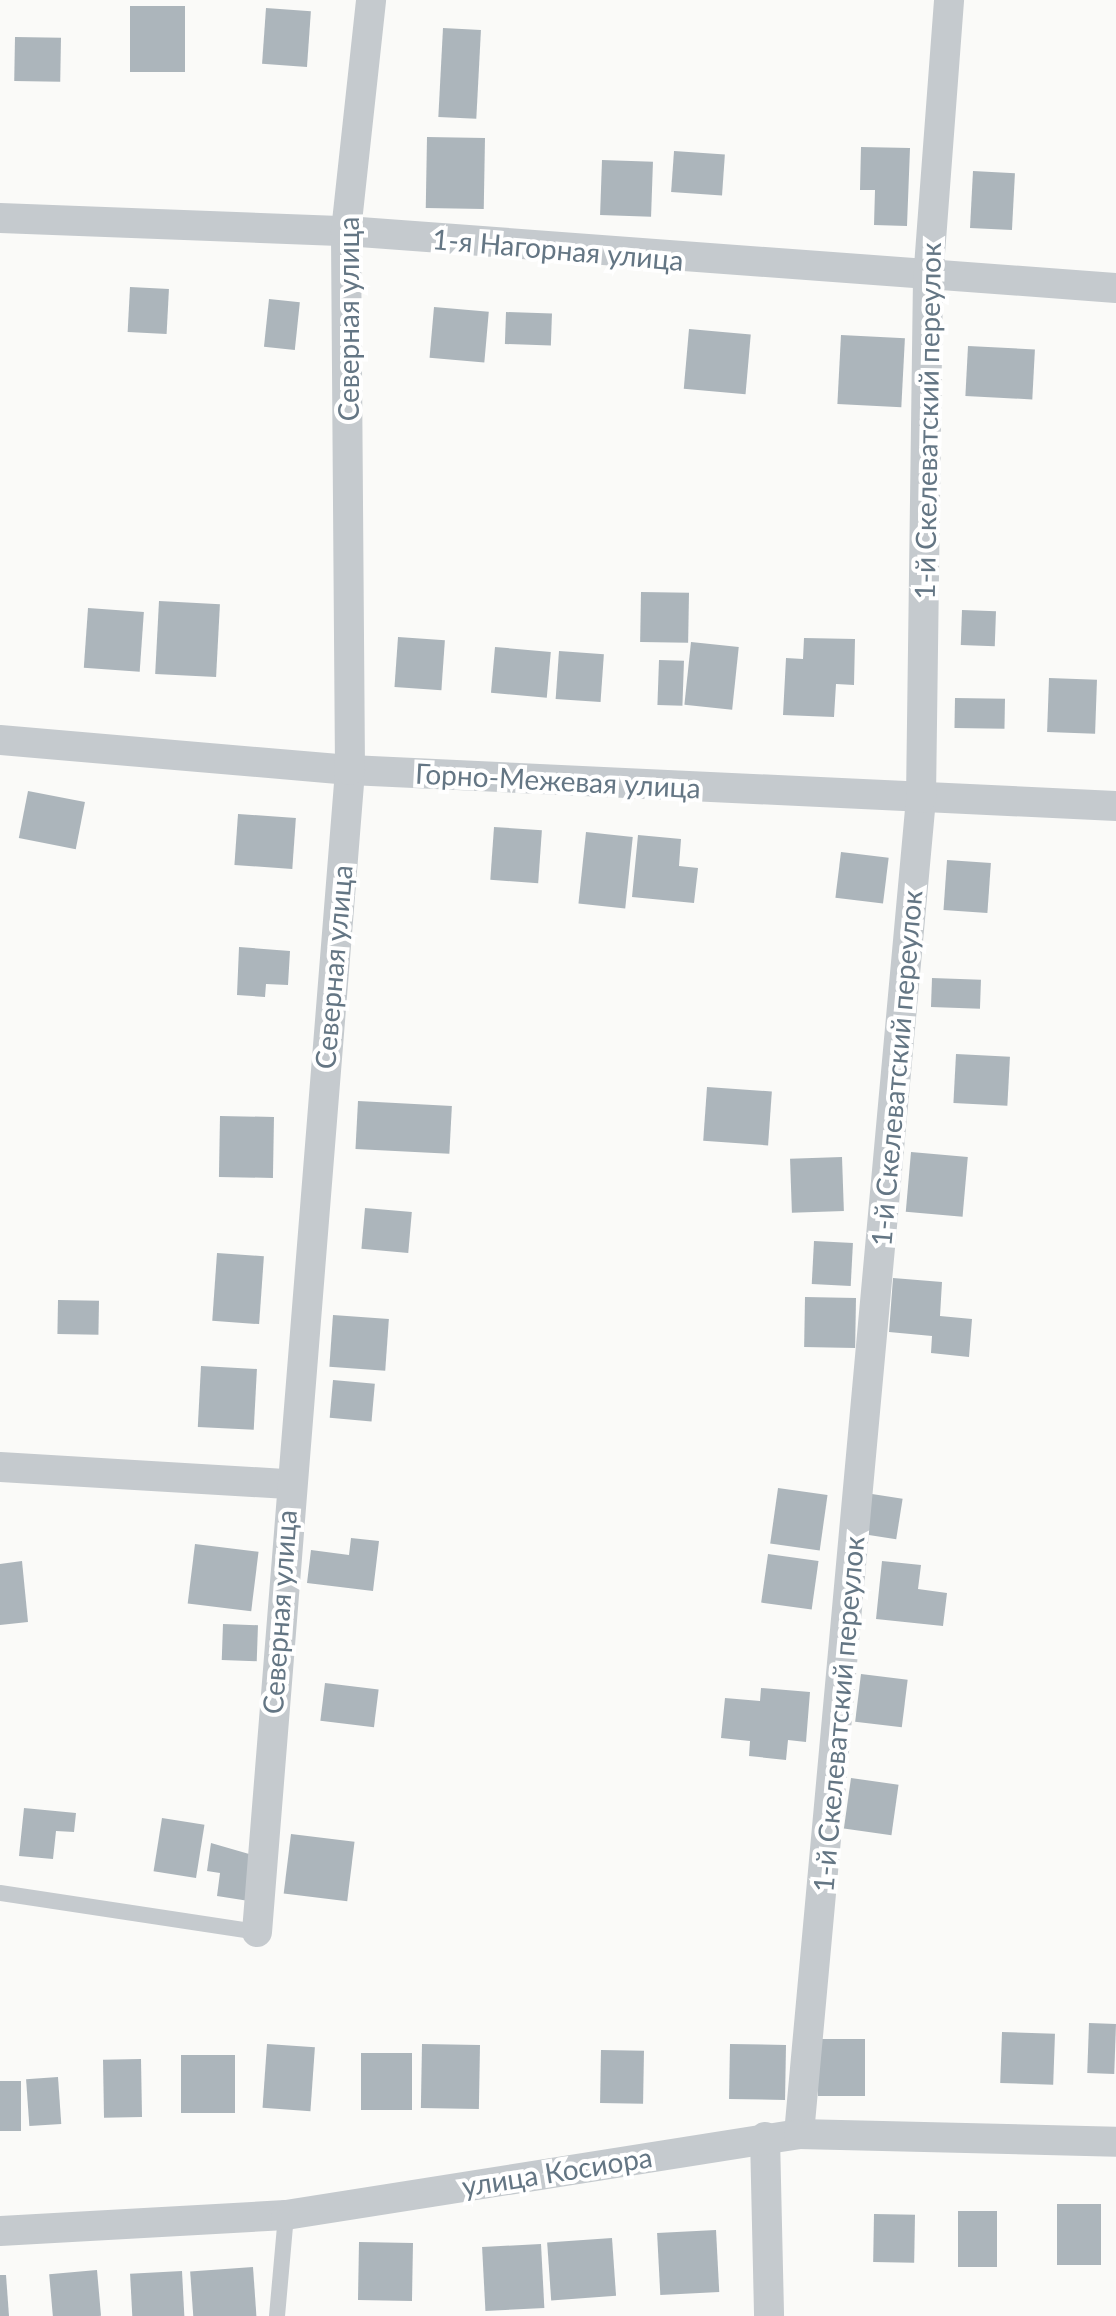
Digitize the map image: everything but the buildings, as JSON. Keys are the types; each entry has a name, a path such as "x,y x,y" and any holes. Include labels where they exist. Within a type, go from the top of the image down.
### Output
{"street":[{"name":"Северная улица","path":"257,1932 288,1484 350,770 346,231 371,0"},
{"name":"1-й Скелеватский переулок","path":"799,2134 921,798 928,280 949,0"},
{"name":"1-я Нагорная улица","path":"0,218 346,231 928,280 1116,288"},
{"name":"Горно-Межевая улица","path":"0,740 350,770 1116,806"},
{"path":"0,1467 288,1484"},
{"name":"улица Косиора","path":"0,2231 286,2215 799,2134 1116,2142"},
{"path":"765,2137 769,2316"}],"lane":[{"path":"0,1893 257,1932"},
{"path":"277,2316 286,2215"}]}
